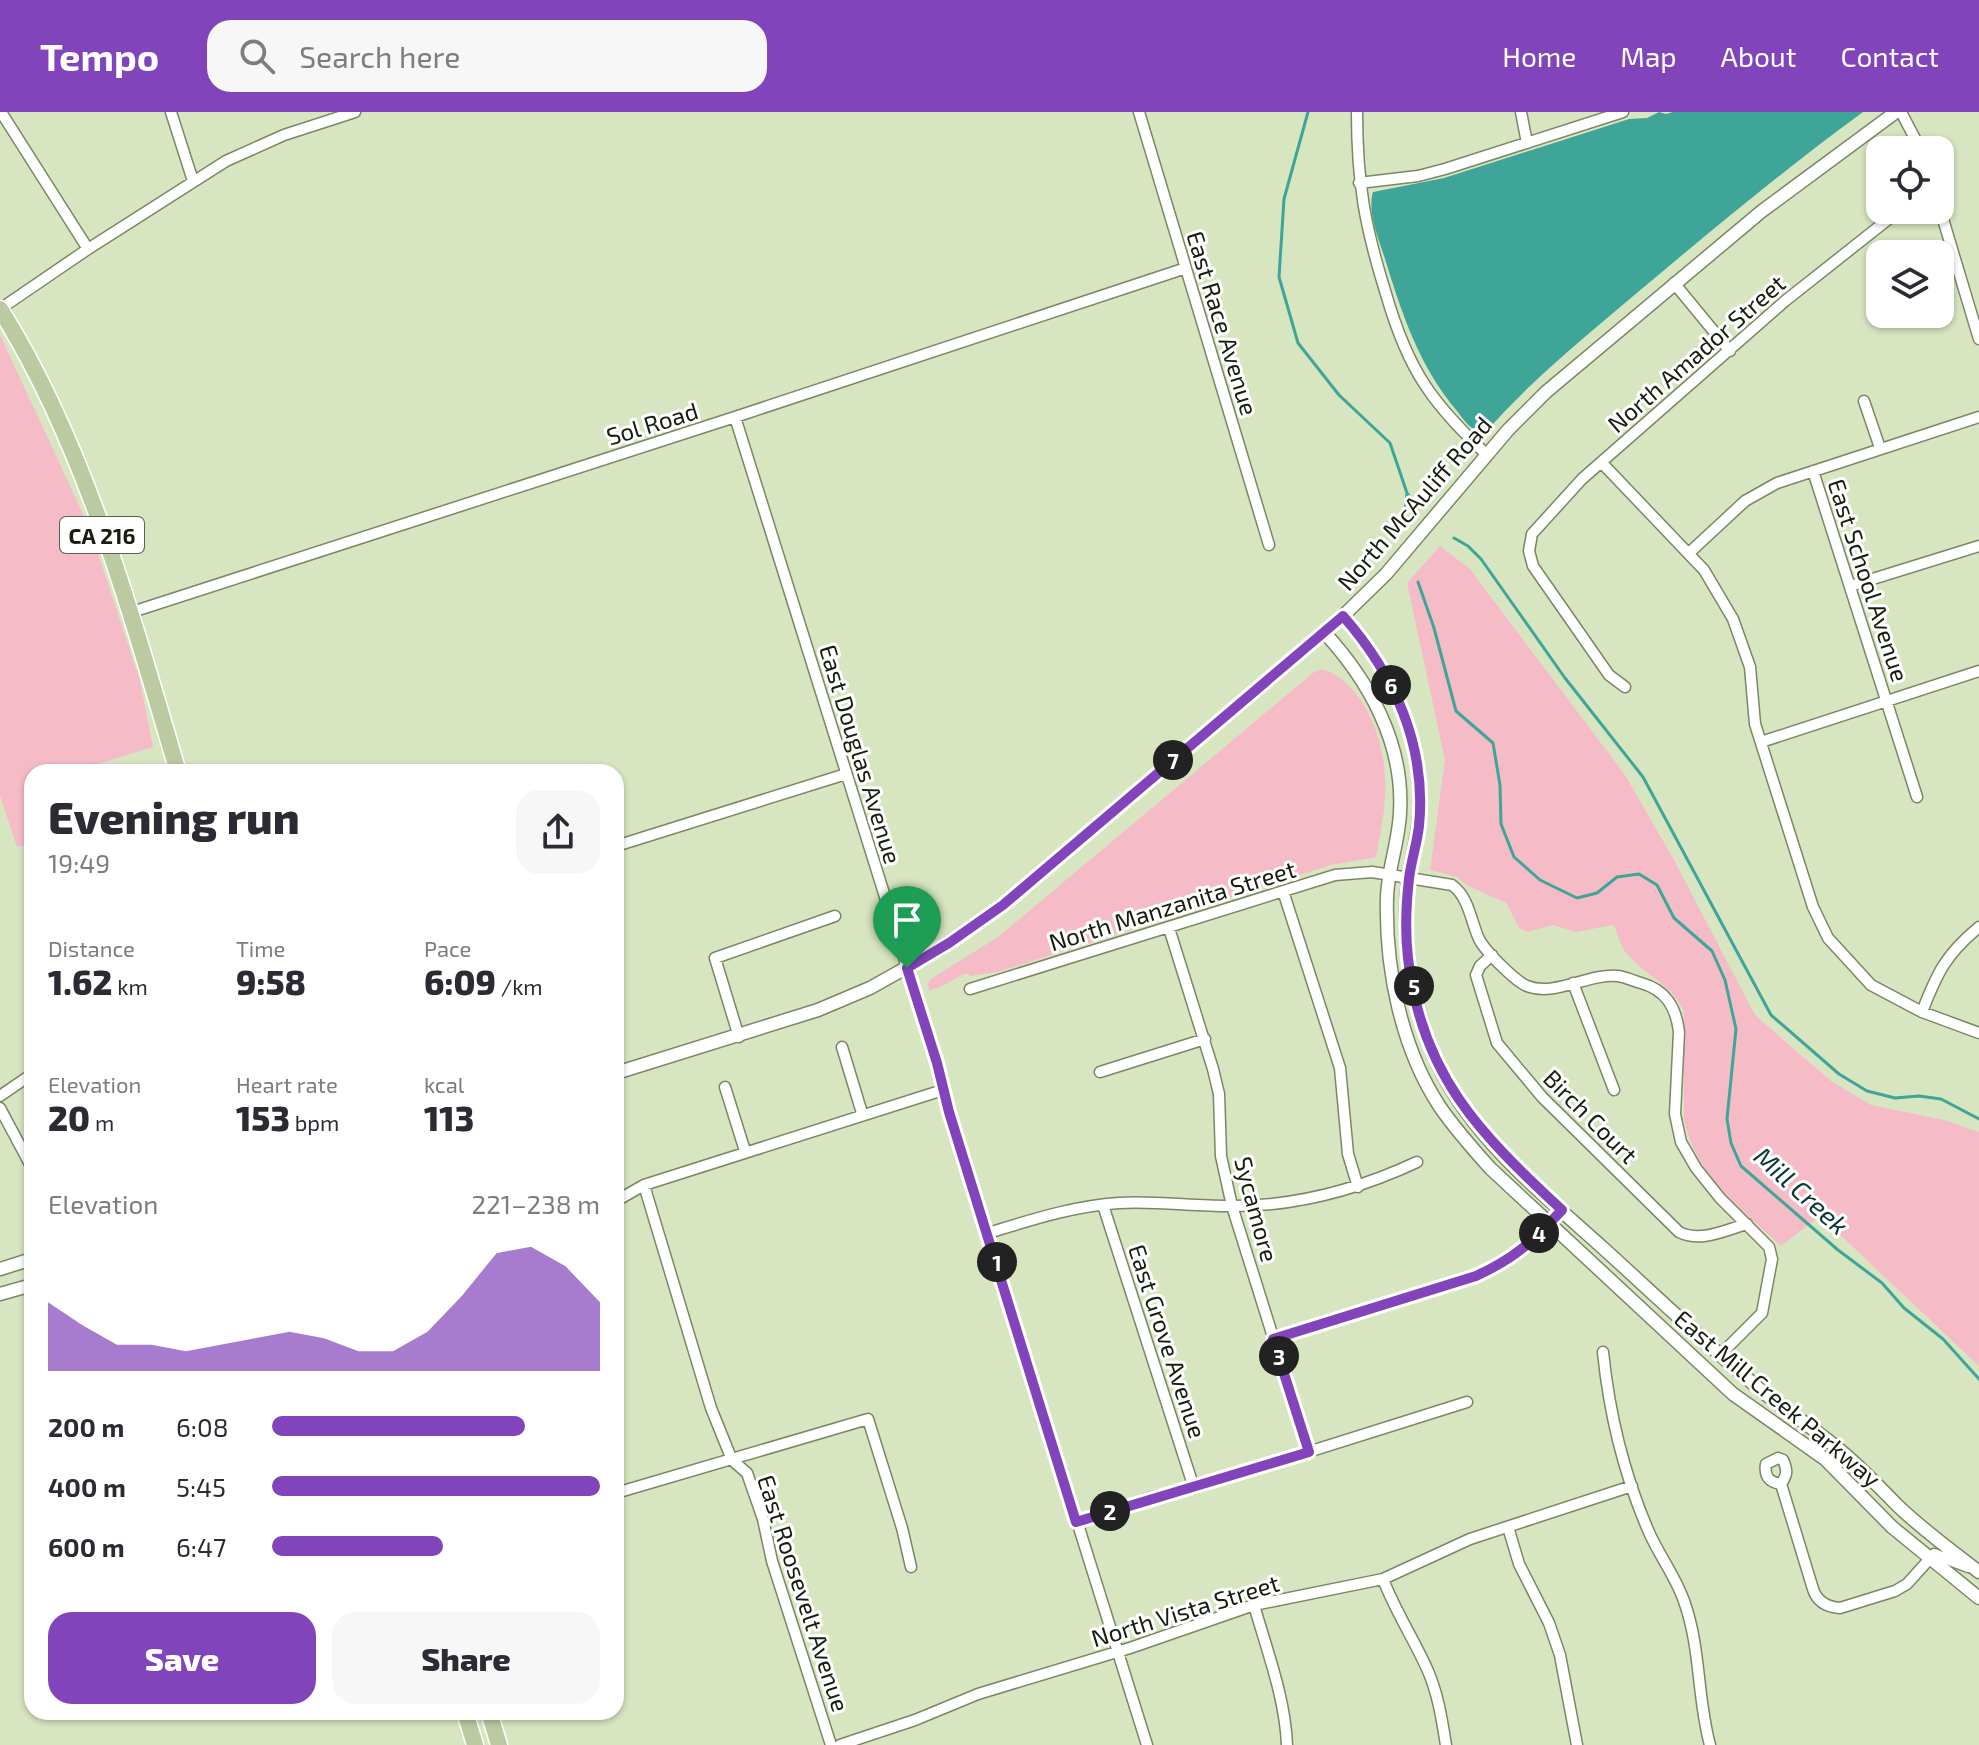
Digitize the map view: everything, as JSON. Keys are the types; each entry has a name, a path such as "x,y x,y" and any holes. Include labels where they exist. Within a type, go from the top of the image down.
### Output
{"main road":[{"name":"CA 216","path":"0,309 34,366 57,415 129,613 176,764"},
{"path":"468,1720 474,1739 481,1734 487,1745"},
{"path":"491,1720 499,1745"}],"street":[{"path":"1,112 88,249"},
{"path":"171,112 193,181"},
{"path":"0,309 193,181 259,145 334,115 355,112"},
{"name":"East Race Avenue","path":"1139,112 1269,545"},
{"path":"1357,112 1362,207 1395,323 1424,384 1486,454"},
{"path":"1521,112 1527,143"},
{"path":"1359,183 1418,176 1623,112"},
{"path":"1898,112 1913,136"},
{"name":"North McAuliff Road","path":"624,1071 739,1037 835,1003 907,968 1003,905 1343,616 1386,574 1486,454 1546,392 1674,283 1821,166 1898,112"},
{"name":"North Amador Street","path":"1625,687 1609,675 1533,566 1529,551 1532,534 1601,462 1797,291 1882,224"},
{"path":"1944,224 1979,339"},
{"name":"Sol Road","path":"129,613 1186,268"},
{"path":"1674,283 1730,351"},
{"path":"1864,401 1880,448"},
{"name":"East Douglas Avenue","path":"735,417 1147,1745"},
{"path":"1689,553 1745,501 1777,483 1979,417"},
{"path":"1601,462 1689,553 1714,584 1740,635 1750,667 1752,709 1761,742 1813,907 1828,938 1871,985 1922,1012 1979,1033"},
{"name":"East School Avenue","path":"1813,471 1917,797"},
{"path":"1850,586 1979,546"},
{"name":"East Mill Creek Parkway","path":"1343,616 1375,655 1404,712 1414,742 1420,800 1419,827 1409,877 1408,960 1433,1053 1461,1105 1502,1154 1763,1392 1836,1447 1900,1507 1978,1571"},
{"name":"East Mill Creek Parkway","path":"1324,632 1371,692 1397,767 1400,813 1387,897 1393,980 1410,1046 1421,1074 1439,1105 1490,1168 1733,1394 1758,1415 1825,1459 1892,1527 1979,1598"},
{"path":"1761,742 1979,671"},
{"path":"624,843 846,774"},
{"name":"North Manzanita Street","path":"970,989 1344,873 1372,872 1442,882 1457,889 1480,941 1527,986 1545,989 1616,976 1653,986 1670,1000 1679,1032 1675,1114 1681,1142 1696,1168 1720,1198 1747,1224"},
{"path":"1283,891 1340,1068 1348,1154 1358,1187"},
{"path":"739,1037 715,958 835,916"},
{"path":"1922,1012 1937,974 1949,955 1979,927"},
{"name":"Sycamore","path":"1169,928 1205,1039 1219,1094 1221,1156 1232,1206 1309,1452"},
{"name":"Birch Court","path":"1492,955 1480,966 1476,975 1497,1043 1542,1097 1679,1232 1689,1237 1701,1237 1747,1224"},
{"path":"1573,983 1614,1090"},
{"path":"1100,1072 1205,1039"},
{"path":"842,1047 862,1113"},
{"path":"0,1096 24,1080"},
{"path":"725,1087 745,1151"},
{"path":"624,1196 644,1185 745,1151 943,1090"},
{"path":"0,1108 24,1153"},
{"path":"988,1233 1060,1211 1103,1205 1153,1202 1232,1206 1299,1201 1358,1187 1417,1162"},
{"name":"East Roosevelt Avenue","path":"644,1185 711,1408 732,1460 747,1473 831,1745"},
{"name":"East Grove Avenue","path":"1103,1205 1194,1488"},
{"path":"1273,1339 1476,1276 1521,1252 1562,1210"},
{"path":"1721,1354 1762,1313 1772,1259 1769,1247 1747,1224"},
{"path":"0,1269 24,1262"},
{"path":"0,1294 24,1287"},
{"path":"1603,1352 1608,1399 1632,1486 1648,1531 1684,1601 1694,1636 1702,1716 1710,1745"},
{"path":"1076,1522 1467,1402"},
{"path":"624,1491 868,1419 911,1567"},
{"path":"1781,1484 1813,1589 1821,1603 1840,1608 1895,1591 1907,1584 1936,1554 1978,1571"},
{"name":"North Vista Street","path":"840,1745 915,1720 978,1694 1118,1652 1254,1605 1383,1579 1470,1539 1632,1486"},
{"path":"1508,1527 1519,1564 1549,1623 1560,1655 1577,1745"},
{"path":"1383,1579 1429,1673 1446,1745"},
{"path":"1254,1605 1286,1723 1287,1745"}],"shaded area":[{"path":"0,335 90,529 140,681 153,747 98,764 24,764 24,845 17,847 0,796"},
{"path":"1440,546 1470,569 1625,775 1673,858 1755,1015 1831,1081 1871,1105 1944,1120 1979,1132 1979,1366 1820,1216 1781,1246 1722,1190 1698,1157 1684,1119 1684,1011 1672,993 1624,950 1614,925 1575,932 1553,925 1528,932 1519,928 1506,903 1466,885 1457,877 1430,870 1445,760 1407,583"},
{"path":"1322,669 1349,686 1359,698 1380,744 1385,796 1376,857 1331,865 998,972 970,976 967,973 929,991 931,979 998,937 1314,672"}],"water":[{"path":"1659,112 1863,112 1749,200 1598,326 1540,377 1485,433 1476,431 1444,394 1413,339 1374,226 1373,192 1444,178"}],"waterway":[{"name":"Mill Creek","path":"1308,112 1284,199 1279,277 1298,343 1339,395 1390,443 1407,493 1404,520"},
{"path":"1407,493 1415,505"},
{"path":"1454,538 1481,559 1565,678 1643,777 1771,1015 1839,1074 1867,1091 1895,1098 1919,1096 1941,1099 1979,1119"},
{"name":"Mill Creek","path":"1418,582 1456,711 1493,743 1500,785 1501,824 1514,857 1540,880 1577,898 1597,893 1617,877 1639,874 1657,885 1674,918 1712,951 1725,980 1736,1029 1727,1119 1731,1143 1741,1166 1838,1250 1882,1283 1904,1308 1943,1339 1979,1379"}],"route":[{"path":"1343,616 1375,655 1404,712 1414,742 1420,800 1419,827 1407,901 1408,960 1433,1053 1461,1105 1480,1130 1562,1210 1521,1252 1476,1276 1273,1339 1309,1452 1076,1522 907,968 1003,905 1343,616"}]}
